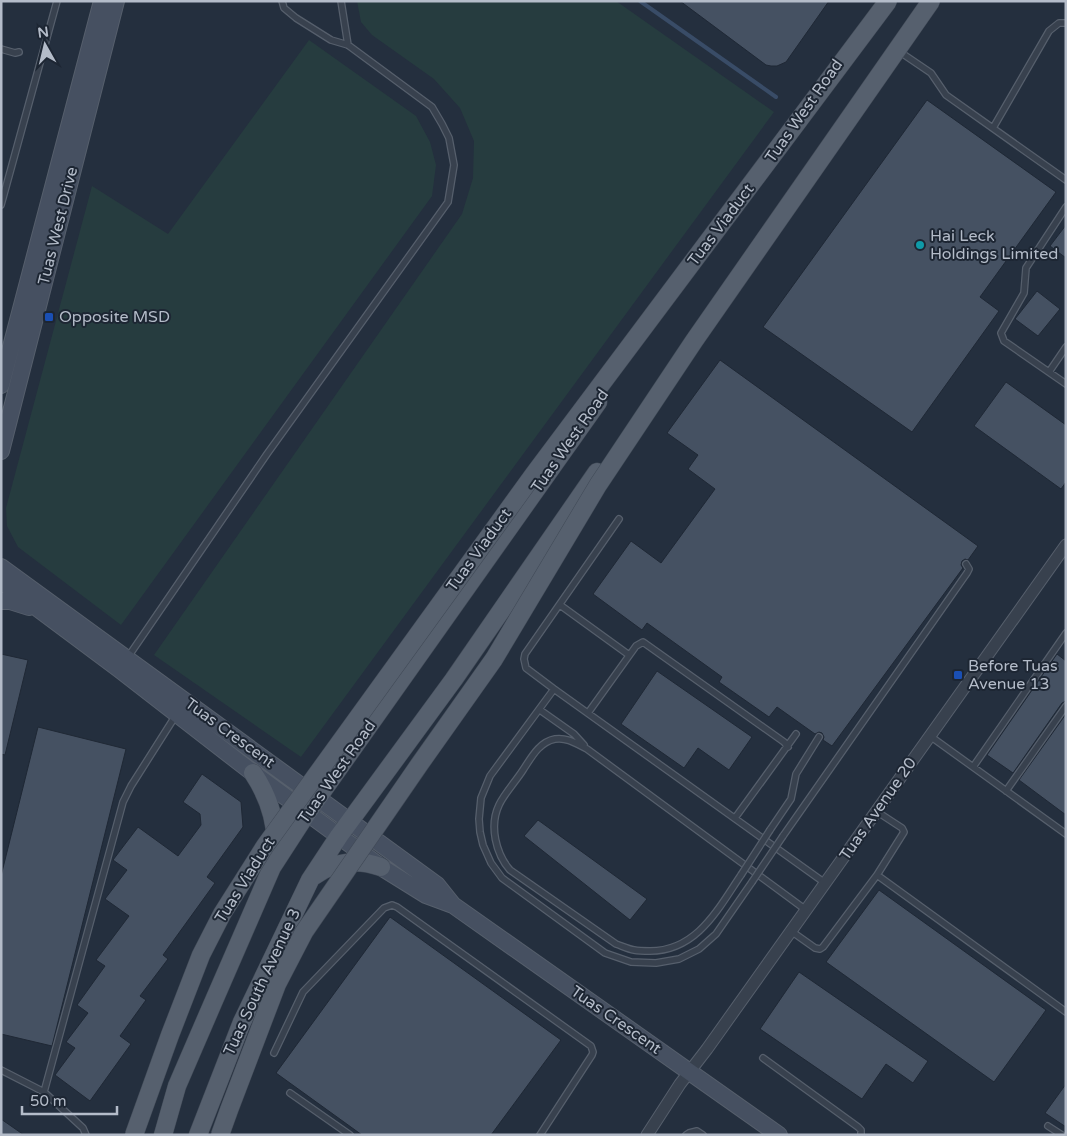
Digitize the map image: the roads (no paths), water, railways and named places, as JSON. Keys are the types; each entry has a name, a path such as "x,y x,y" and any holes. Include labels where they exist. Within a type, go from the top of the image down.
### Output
{"main road":[{"name":"Tuas West Road","path":"163,1135 177,1086 272,867 318,797 881,1"},
{"name":"Tuas Viaduct","path":"134,1135 201,955 222,914 265,846 534,474 888,1"},
{"path":"339,836 454,679 924,1"},
{"path":"220,1135 277,984 304,932 494,659 598,486 694,341 931,1"},
{"path":"254,773 265,792 272,812 276,834 272,867"},
{"name":"Tuas South Avenue 3","path":"198,1135 242,1022 310,880 339,836"},
{"path":"310,880 326,869 344,863 363,862 381,866"}],"street":[{"name":"Tuas West Drive","path":"1,451 6,386 102,1"},
{"name":"Tuas West Drive","path":"6,386 116,1"},
{"name":"Tuas Avenue 20","path":"646,1135 680,1084 1064,552"},
{"name":"Tuas Crescent","path":"1,568 127,658 254,773 307,813 381,866 426,895 453,905 779,1135"},
{"name":"Tuas Crescent","path":"1,581 47,616 182,708 318,797 437,885 453,905"},
{"path":"1,601 10,601 26,606 47,616"}],"lane":[{"path":"1,205 58,1"},
{"path":"127,658 268,454 448,202 454,166 449,138 432,107 348,45 330,40 296,18 284,8 282,1"},
{"path":"341,1 348,45"},
{"path":"993,128 1049,31 1060,23 1066,22"},
{"path":"892,46 931,73 946,95 1066,180"},
{"path":"1,49 15,53 19,52"},
{"path":"1066,207 1026,268 1024,294 1001,333 1004,341 1066,384"},
{"path":"1049,372 1066,347"},
{"path":"619,519 525,654 526,668 825,883"},
{"path":"554,689 490,776 481,798 478,818 483,845 490,863 502,878 605,953 631,962 656,963 679,958 699,949 716,934 967,573 969,569 966,564"},
{"path":"560,605 629,656"},
{"path":"973,767 1066,633"},
{"path":"588,713 636,646 644,642 784,742 788,747"},
{"path":"1006,791 1066,706"},
{"path":"44,1092 123,802 131,786 182,708"},
{"path":"540,710 574,734 588,749 806,910"},
{"path":"735,818 796,734"},
{"path":"930,736 1066,834"},
{"path":"588,749 566,739 554,739 539,747 499,805 495,818 496,841 505,864 510,870 616,944 634,950 656,951 675,947 693,937 715,912 791,799 796,774 820,737"},
{"path":"791,931 815,948 820,949 877,875 904,832 902,828 876,811"},
{"path":"877,875 1066,1012"},
{"path":"274,1053 303,992 384,908 392,905 591,1046 592,1055 540,1135"},
{"path":"763,1058 858,1127 861,1130 861,1135"},
{"path":"1,1070 44,1092 83,1128 86,1135"},
{"path":"290,1093 350,1135"},
{"path":"1048,1126 1062,1135"},
{"path":"686,1135 688,1132 697,1131 703,1135"}],"waterway":[{"path":"640,1 776,97"}],"place":[{"name":"Hai Leck Holdings Limited","path":"920,245"},
{"name":"Opposite MSD","path":"49,317"},
{"name":"Before Tuas Avenue 13","path":"958,675"}]}
